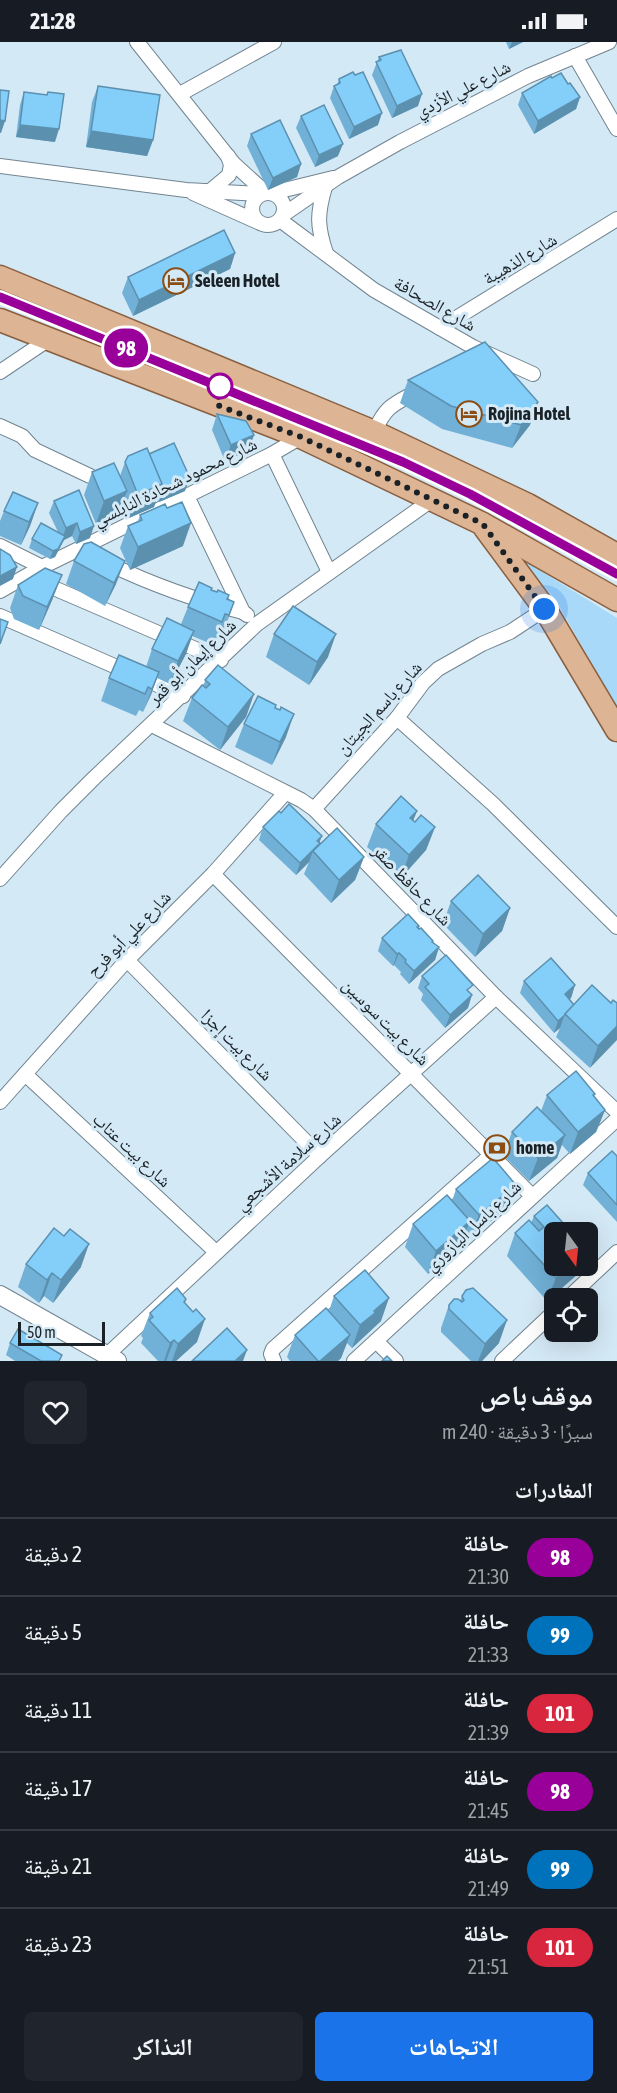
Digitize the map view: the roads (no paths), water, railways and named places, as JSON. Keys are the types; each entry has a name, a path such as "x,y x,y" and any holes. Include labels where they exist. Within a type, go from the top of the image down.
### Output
{"main road":[{"path":"0,277 374,432 528,505 617,555"},
{"path":"0,320 301,437 483,524 617,600"},
{"path":"483,524 544,609 617,730"}],"street":[{"path":"137,42 231,160 266,193"},
{"path":"180,94 274,42"},
{"name":"شارع علي الأزدي","path":"281,218 338,177 486,97 609,42"},
{"path":"575,56 617,129"},
{"path":"210,191 229,176 231,160"},
{"path":"231,160 254,216 259,222"},
{"path":"0,166 186,190 266,193 281,199 284,210 281,218 269,225 186,190"},
{"name":"شارع علي الأزدي","path":"266,193 338,177"},
{"path":"325,187 318,216 318,229 326,253"},
{"path":"252,209 255,198 266,193"},
{"name":"شارع الصحافة","path":"281,218 362,282 473,346 533,374"},
{"name":"شارع الذهيبة","path":"440,328 617,219"},
{"path":"0,372 49,339"},
{"path":"470,363 474,359 473,346"},
{"path":"374,432 388,408 424,388"},
{"path":"0,426 22,436 35,450 90,476"},
{"name":"شارع محمود شحادة النابلسي","path":"0,591 42,567 272,454 301,437"},
{"path":"272,454 329,572"},
{"path":"187,496 243,612 257,624"},
{"name":"شارع إيمان أبو قمر","path":"0,879 61,812 257,624 433,499"},
{"path":"0,546 42,567"},
{"path":"78,550 157,587 205,603 243,612"},
{"path":"26,576 221,660"},
{"name":"شارع باسم الجيتان","path":"314,809 397,718 423,683 438,669 482,644 510,632 544,609"},
{"path":"0,616 183,696"},
{"path":"397,718 493,804 617,927"},
{"name":"شارع حافظ صقر","path":"152,725 314,809 496,997 617,1112"},
{"name":"شارع علي أبو فرح","path":"0,1102 127,960 213,874 285,793"},
{"name":"شارع بيت سوسين","path":"213,874 532,1196"},
{"name":"شارع بيت إجزا","path":"127,960 320,1156"},
{"name":"شارع سلامة الأشجعي","path":"112,1358 216,1252 496,997"},
{"name":"شارع بيت عتاب","path":"25,1074 216,1252"},
{"name":"شارع باسل اليازوري","path":"354,1361 617,1119"},
{"path":"274,1361 271,1354 273,1349 491,1155"},
{"path":"579,1288 617,1252"},
{"path":"0,1295 112,1358"},
{"path":"502,1361 544,1321"},
{"path":"376,1341 396,1361"}],"place":[{"name":"Seleen Hotel","path":"176,281"},
{"name":"Rojina Hotel","path":"469,414"},
{"name":"home","path":"497,1148"}]}
